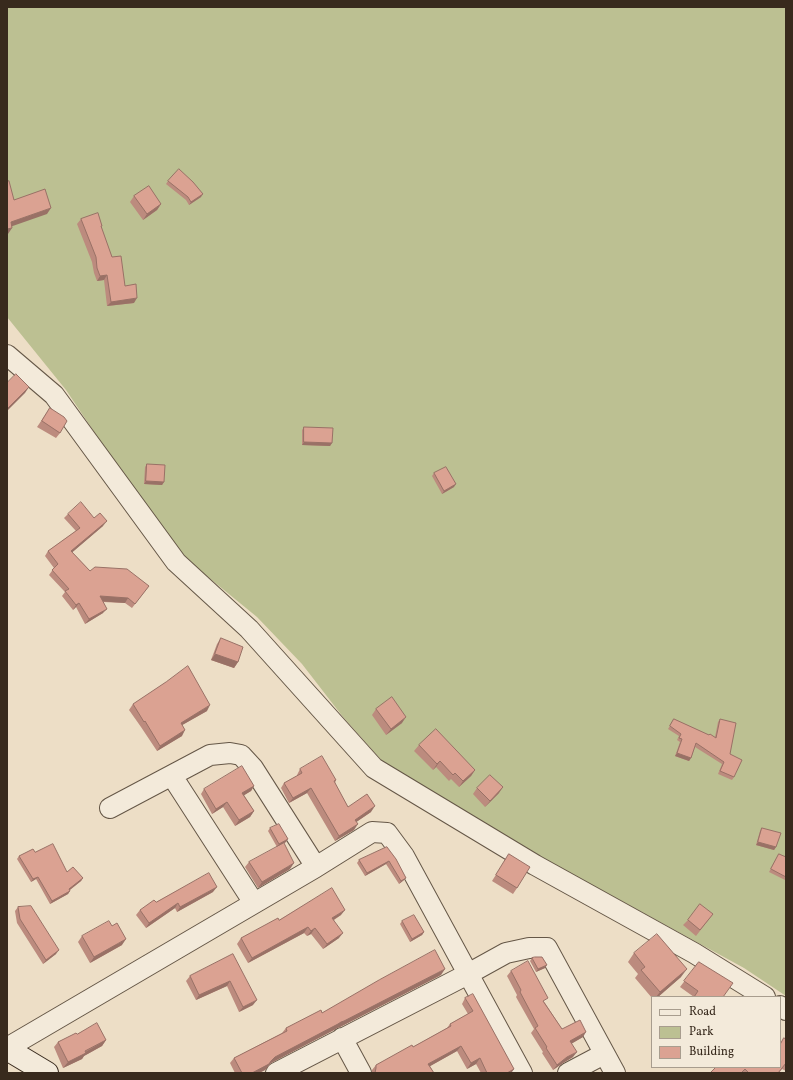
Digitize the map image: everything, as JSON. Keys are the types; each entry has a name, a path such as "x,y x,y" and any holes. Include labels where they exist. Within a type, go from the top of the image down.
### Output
{"street":[{"path":"7,355 54,395 176,562 249,629 374,768 535,865 694,953 763,996"},
{"path":"110,808 210,755 230,753 241,755 253,768 316,867"},
{"path":"172,776 254,903"},
{"path":"47,1073 7,1049 316,867 372,832 387,833 404,856 522,1073"},
{"path":"276,1073 506,953 529,948 547,948 615,1073"},
{"path":"342,1038 361,1073"},
{"path":"568,1073 604,1054"}],"green space":[{"path":"7,7 786,7 786,996 744,968 536,856 482,821 383,762 343,717 302,664 257,617 197,568 162,533 66,390 7,317"}],"building":[{"path":"179,169 203,194 191,202 188,197 168,181"},
{"path":"9,181 14,200 45,189 51,208 11,222 12,228 7,229 7,182"},
{"path":"149,186 161,204 147,214 134,196"},
{"path":"98,213 112,257 121,256 125,286 136,284 137,298 111,302 107,275 100,276 97,268 96,257 81,219"},
{"path":"16,374 29,387 7,409 7,383"},
{"path":"50,408 64,417 67,421 60,433 42,421"},
{"path":"304,427 333,428 332,443 304,442"},
{"path":"147,464 165,465 164,482 146,481"},
{"path":"446,467 456,484 444,491 434,473"},
{"path":"81,502 94,518 100,513 107,521 71,551 90,571 95,567 127,569 149,586 135,604 128,598 100,596 107,609 89,619 79,603 76,605 65,591 69,589 52,570 58,564 48,551 80,528 68,514"},
{"path":"221,638 243,647 238,662 215,654"},
{"path":"188,666 210,705 181,723 185,730 160,746 133,704"},
{"path":"392,697 406,717 391,729 376,709"},
{"path":"674,719 716,738 720,719 736,723 730,754 742,760 734,777 720,771 724,762 696,743 691,758 677,753 682,739 679,738 681,734 670,726"},
{"path":"436,729 475,770 463,781 455,773 453,775 440,761 437,764 419,745"},
{"path":"322,756 336,780 334,781 348,807 367,794 375,806 355,820 358,824 339,836 311,788 293,798 284,783 302,773 300,769"},
{"path":"242,766 254,786 242,793 254,811 239,820 227,802 216,809 204,789"},
{"path":"490,775 503,787 490,801 477,788"},
{"path":"279,824 288,839 279,844 270,828"},
{"path":"762,828 781,833 776,847 758,842"},
{"path":"284,843 294,863 262,882 249,862"},
{"path":"53,844 67,872 73,867 83,878 69,889 70,891 52,901 38,877 33,879 19,856 33,849 35,852"},
{"path":"387,847 396,859 406,878 401,881 389,861 367,873 359,860"},
{"path":"509,854 530,867 517,888 496,875"},
{"path":"779,854 786,857 786,877 771,869"},
{"path":"209,873 217,887 180,907 178,903 149,923 140,910 154,900 156,902"},
{"path":"332,888 345,910 332,918 343,933 327,944 315,928 311,931 308,927 252,958 241,938 278,918 279,920"},
{"path":"700,904 713,914 700,930 688,920"},
{"path":"31,906 59,950 46,960 20,919 18,907"},
{"path":"414,915 424,932 412,939 402,921"},
{"path":"109,921 112,926 117,923 126,939 94,957 82,936"},
{"path":"657,934 687,969 660,992 641,970 645,967 634,953"},
{"path":"435,950 445,969 275,1057 269,1064 252,1073 242,1073 234,1058 287,1031 286,1028 321,1010 322,1013"},
{"path":"233,954 257,1000 243,1007 230,981 199,995 190,976"},
{"path":"542,957 547,965 538,969 532,958"},
{"path":"528,961 548,998 543,1001 562,1029 580,1020 586,1032 570,1041 577,1052 567,1057 557,1065 535,1028 538,1026 511,971"},
{"path":"699,962 733,983 724,996 695,996 698,991 684,981"},
{"path":"473,994 514,1069 507,1073 487,1073 480,1058 471,1063 461,1046 428,1064 434,1073 375,1073 376,1065 451,1026 450,1024 473,1011 465,998"},
{"path":"97,1023 106,1040 85,1051 86,1053 68,1062 58,1042"},
{"path":"784,1038 786,1039 786,1063 778,1073 749,1073 745,1069 741,1073 711,1072 715,1068 781,1068 781,1043"}]}
